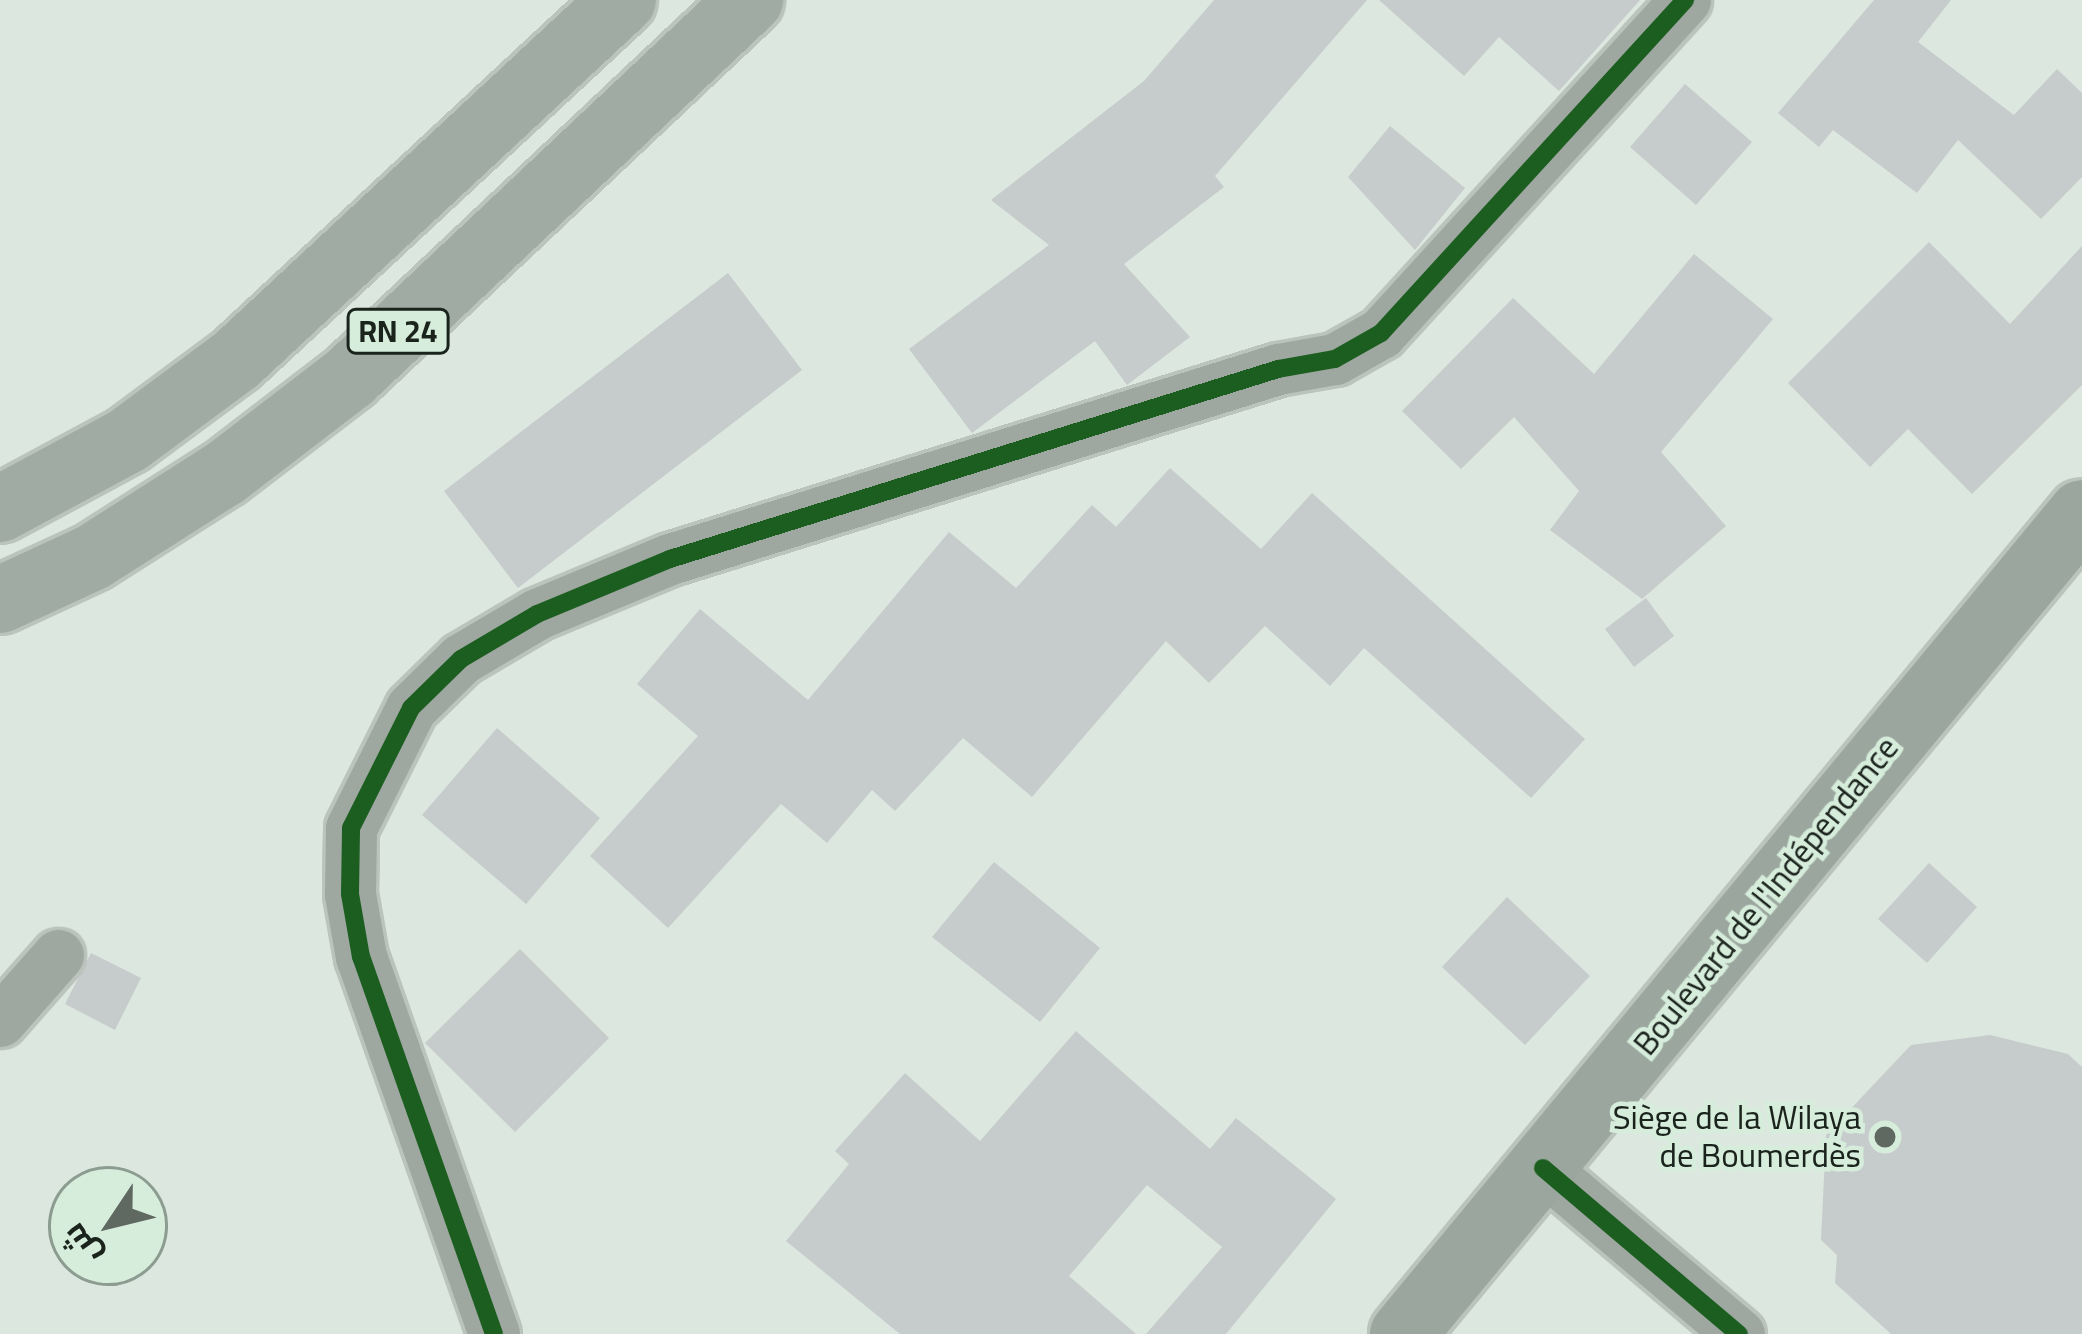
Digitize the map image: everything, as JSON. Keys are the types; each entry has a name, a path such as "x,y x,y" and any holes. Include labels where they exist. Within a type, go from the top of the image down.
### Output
{"main road":[{"name":"RN 24","path":"0,509 128,440 237,358 622,0"},
{"name":"RN 24","path":"0,600 112,544 350,377 750,0"},
{"name":"Boulevard de l'Indépendance","path":"1402,1334 2082,513"}],"street":[{"path":"494,1334 362,957 350,894 351,828 411,708 461,659 537,614 670,559 1278,369 1335,359 1381,333 1685,0"},
{"path":"0,1021 58,955"},
{"path":"1543,1168 1739,1334"}],"building":[{"path":"1214,0 1367,0 1215,176 1224,187 1124,264 1190,337 1127,385 1095,341 972,433 909,349 1049,245 991,200 1144,81"},
{"path":"1379,0 1640,0 1559,91 1499,37 1464,76"},
{"path":"1874,0 1951,0 1918,42 2014,115 2057,69 2082,93 2082,177 2041,219 1958,140 1917,193 1833,130 1819,147 1778,113"},
{"path":"1685,84 1752,142 1696,205 1630,147"},
{"path":"1390,126 1465,188 1415,250 1348,177"},
{"path":"1929,242 2010,324 2082,246 2082,385 1972,494 1908,429 1870,467 1788,383"},
{"path":"1694,254 1773,319 1661,452 1726,526 1642,599 1550,530 1579,491 1514,417 1461,469 1402,411 1513,298 1594,374"},
{"path":"728,273 802,370 518,588 444,491"},
{"path":"1170,468 1261,549 1312,493 1585,739 1531,798 1364,648 1330,686 1265,626 1209,683 1166,641 1032,797 963,738 895,811 872,790 827,843 781,804 668,928 590,856 698,736 637,684 700,609 808,700 949,532 1016,588 1092,505 1116,527"},
{"path":"1646,598 1674,636 1634,667 1605,629"},
{"path":"497,728 600,818 526,904 422,815"},
{"path":"994,862 1100,948 1040,1022 932,937"},
{"path":"1929,863 1977,907 1927,963 1878,919"},
{"path":"1507,897 1590,976 1525,1045 1442,967"},
{"path":"520,949 609,1038 515,1132 425,1043"},
{"path":"91,953 141,978 115,1030 65,1004"},
{"path":"1076,1031 1210,1149 1236,1118 1336,1199 1226,1334 1146,1334 1222,1247 1147,1185 1069,1276 1136,1334 900,1334 786,1241 849,1164 835,1151 905,1073 980,1141"},
{"path":"1990,1035 2068,1054 2082,1067 2082,1334 1891,1334 1835,1283 1837,1255 1821,1240 1826,1135 1911,1045"}],"cycle path":[{"path":"494,1334 361,957 350,894 351,828 411,708 461,659 537,614 670,559 1278,369 1335,359 1381,333 1685,0"},
{"path":"1543,1168 1739,1334"}],"place":[{"name":"Siège de la Wilaya de Boumerdès","path":"1885,1137"}]}
